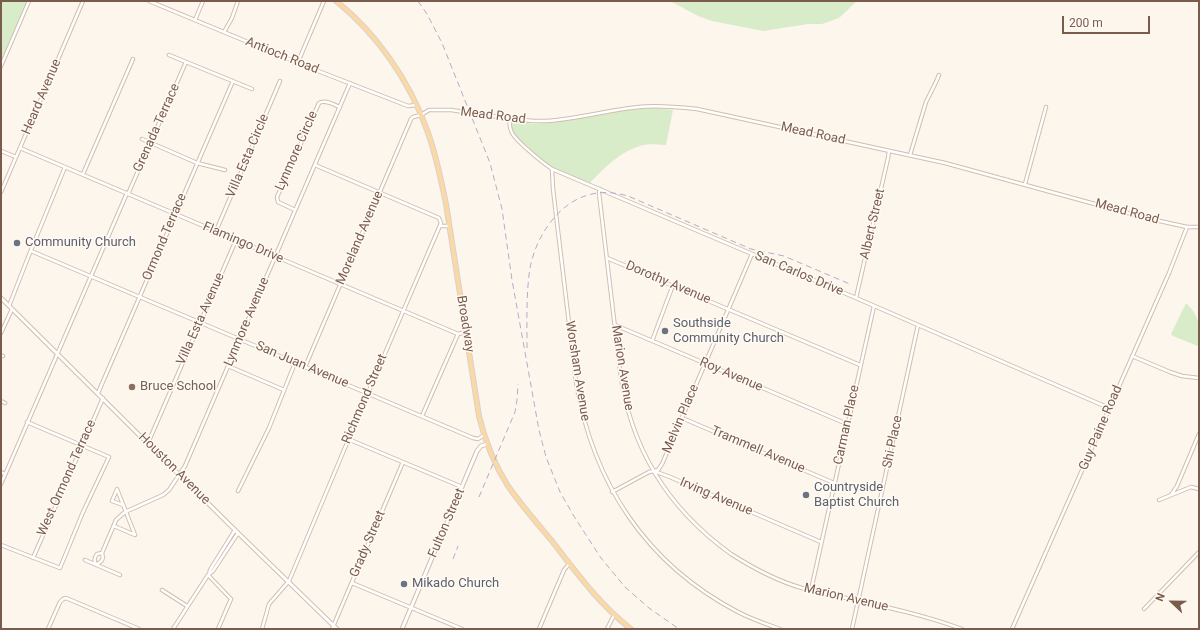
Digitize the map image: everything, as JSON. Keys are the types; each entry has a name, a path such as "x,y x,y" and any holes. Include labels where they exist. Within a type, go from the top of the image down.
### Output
{"main road":[{"name":"Broadway","path":"336,1 364,27 403,80 421,115 432,143 440,170 479,416 487,444 499,470 509,487 588,588 614,615 631,629"}],"street":[{"path":"1,66 29,1"},
{"name":"Heard Avenue","path":"1,192 83,1"},
{"name":"Antioch Road","path":"149,1 408,106 416,106"},
{"path":"195,20 203,1"},
{"path":"224,32 232,18 238,1"},
{"path":"298,62 324,1"},
{"path":"169,55 252,89"},
{"path":"83,174 133,59"},
{"name":"Grenada Terrace","path":"1,484 186,62"},
{"path":"910,155 926,102 939,75"},
{"name":"Ormond Terrace","path":"98,393 233,81"},
{"name":"Villa Esta Circle","path":"216,231 280,81"},
{"name":"Lynmore Avenue","path":"102,553 95,556 94,560 96,565 102,561 102,553 116,520 125,512 163,495 169,490 185,466 350,83"},
{"name":"Lynmore Circle","path":"295,210 278,202 277,197 319,103 321,101 325,101 340,107"},
{"name":"Mead Road","path":"421,115 429,110 451,110 527,121 544,121 640,107 682,107 706,110 964,167 1142,216 1188,227 1199,227"},
{"path":"1024,184 1046,107"},
{"name":"Moreland Avenue","path":"305,367 411,119 415,116 421,115"},
{"name":"San Carlos Drive","path":"510,118 510,127 513,135 543,163 552,168 1109,408"},
{"path":"142,139 197,163 225,170"},
{"name":"Flamingo Drive","path":"20,148 458,334"},
{"path":"1,151 16,157"},
{"name":"Albert Street","path":"856,298 889,151"},
{"path":"315,165 438,218 441,221 440,226 449,226"},
{"path":"1,332 31,251 65,167"},
{"name":"Worsham Avenue","path":"552,168 553,189 580,406 589,440 604,477 612,492 646,540 677,570 717,600 738,612 780,629"},
{"name":"Marion Avenue","path":"600,189 599,193 621,380 627,407 638,441 662,486 680,509 702,531 740,560 791,585 924,616 962,629"},
{"name":"Richmond Street","path":"262,629 269,604 289,582 348,439 440,226"},
{"name":"Guy Paine Road","path":"1012,629 1188,227"},
{"name":"Villa Esta Avenue","path":"148,443 236,240"},
{"name":"San Juan Avenue","path":"31,251 476,439 484,435"},
{"name":"Melvin Place","path":"654,471 658,470 662,464 752,254"},
{"name":"Dorothy Avenue","path":"607,258 860,365"},
{"path":"652,341 673,286"},
{"name":"Houston Avenue","path":"1,298 333,627 337,629"},
{"name":"Carman Place","path":"811,590 874,306"},
{"name":"Shi Place","path":"852,629 918,325"},
{"name":"Roy Avenue","path":"615,326 847,424"},
{"path":"422,416 458,334 466,332"},
{"path":"1132,356 1182,376 1199,378"},
{"path":"238,491 263,441 295,363"},
{"path":"228,366 284,390"},
{"name":"West Ormond Terrace","path":"33,558 103,398"},
{"path":"1,401 5,403"},
{"name":"Trammell Avenue","path":"682,418 834,483"},
{"path":"1,546 60,568 83,512 109,456 27,422"},
{"path":"1171,495 1177,486 1199,434"},
{"path":"348,439 462,488"},
{"name":"Fulton Street","path":"402,629 478,448 487,444"},
{"name":"Grady Street","path":"333,627 403,462"},
{"path":"612,492 648,472 654,471"},
{"name":"Irving Avenue","path":"654,471 821,542"},
{"path":"1,472 5,474"},
{"path":"1159,500 1191,487 1199,489"},
{"path":"114,526 135,534 117,489 112,501 123,505"},
{"path":"173,629 208,575 213,571 236,531"},
{"path":"1144,609 1199,552"},
{"path":"85,560 120,575"},
{"path":"539,629 564,570 569,564"},
{"path":"208,575 231,599 218,629"},
{"path":"352,583 462,629"},
{"path":"162,590 187,606"},
{"path":"48,629 60,602 66,598 139,629"},
{"path":"607,629 614,615"}],"green space":[{"path":"1,1 27,1 1,64"},
{"path":"670,1 857,1 839,18 822,24 808,24 763,31 712,21 698,16"},
{"path":"656,108 673,110 666,145 650,144 624,153 609,164 589,184 551,168 543,162 514,136 509,120 533,124 557,122 584,116 626,110"},
{"path":"1186,303 1194,312 1198,321 1198,346 1171,334"}],"railway":[{"path":"418,1 427,14 442,43 490,163 502,209 512,280 539,430 546,457 560,492 601,558 625,587 649,608 679,629"},
{"path":"527,348 527,308 530,268 538,244 544,232 559,212 580,198 597,193 610,193 628,196 751,249 784,256 852,285"},
{"path":"479,497 515,412 518,384"},
{"path":"453,559 458,546"}],"place":[{"name":"Community Church","path":"17,243"},
{"name":"Southside Community Church","path":"665,331"},
{"name":"Bruce School","path":"132,387"},
{"name":"Countryside Baptist Church","path":"806,495"},
{"name":"Mikado Church","path":"404,584"}]}
